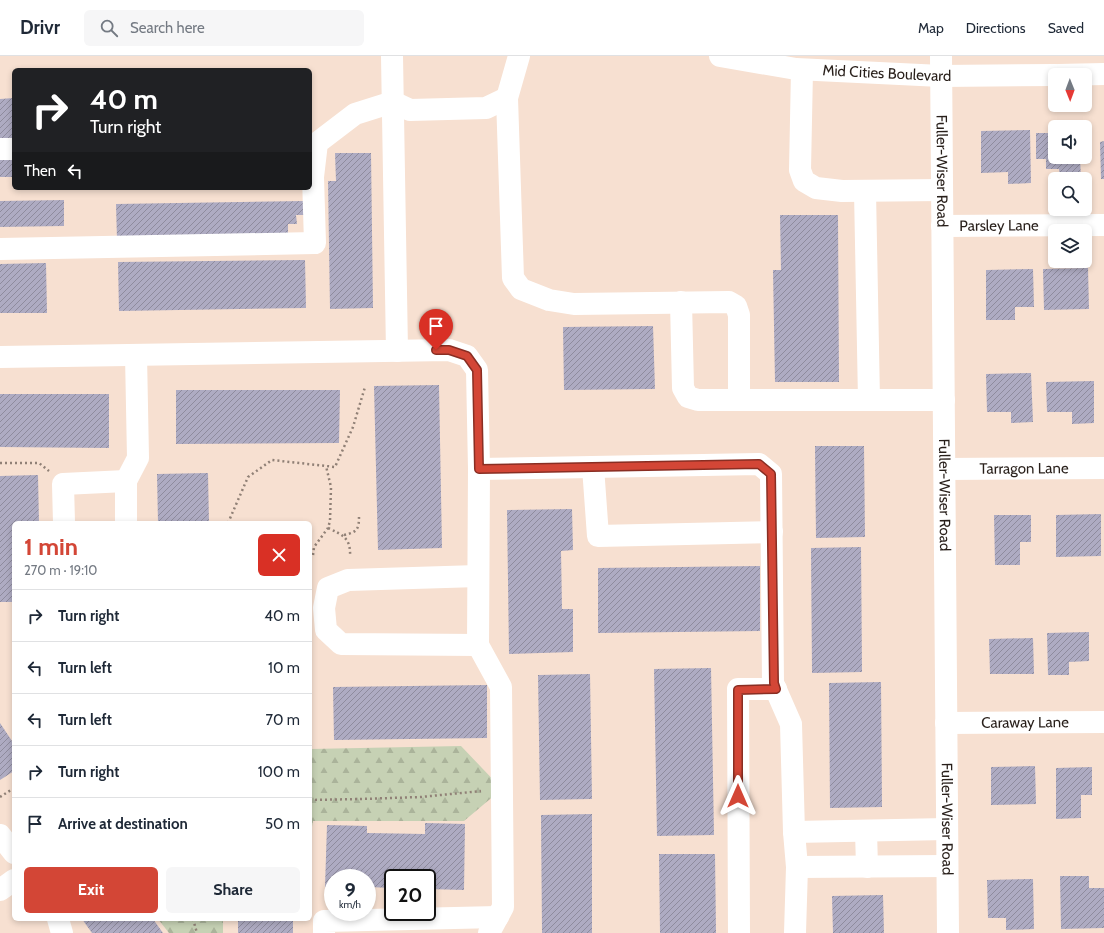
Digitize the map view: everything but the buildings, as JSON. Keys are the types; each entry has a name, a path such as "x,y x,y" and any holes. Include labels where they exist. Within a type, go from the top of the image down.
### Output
{"street":[{"path":"392,56 397,351"},
{"path":"519,56 507,98 513,278 521,289 549,300 574,304 729,302 736,306 739,315 739,400"},
{"name":"Mid Cities Boulevard","path":"720,56 802,70 941,66 1048,74"},
{"name":"Fuller-Wiser Road","path":"941,66 948,933"},
{"path":"802,70 800,170 804,181 816,188 842,191 942,190"},
{"path":"1092,74 1104,74"},
{"path":"0,249 315,243 313,177 314,144 355,114 393,102 410,110 486,108 507,98"},
{"path":"0,149 12,149"},
{"path":"865,191 869,400"},
{"name":"Parsley Lane","path":"942,226 1104,225"},
{"path":"681,302 683,388 688,397 698,400 944,400"},
{"path":"0,357 449,350 467,356 477,370 479,469 478,645 501,687 503,907 494,925 324,921 324,933"},
{"path":"126,521 126,481 138,458 136,355"},
{"path":"479,469 759,464 771,474 774,683 791,724 794,832 797,867 795,933"},
{"path":"593,467 598,536 772,532"},
{"name":"Tarragon Lane","path":"944,469 1104,468"},
{"path":"64,521 63,484 126,481"},
{"path":"478,576 348,580 328,588 324,608 326,630 341,644 478,645"},
{"path":"739,933 738,690 776,689"},
{"name":"Caraway Lane","path":"946,723 1104,722"},
{"path":"866,830 867,867"},
{"path":"794,832 947,830"},
{"path":"797,867 947,866"},
{"path":"0,890 12,881"},
{"path":"59,921 62,933"}],"path":[{"path":"229,521 248,477 272,460 335,467 353,427 365,387"},
{"path":"0,463 39,463 63,484"},
{"path":"313,555 314,547 328,528 330,521 331,487 326,466"},
{"path":"344,536 354,533 359,526 359,515"},
{"path":"328,528 344,536 350,549 350,557"},
{"path":"0,798 12,789"},
{"path":"312,800 421,797 502,789"},
{"path":"194,921 197,933"}],"green space":[{"path":"461,746 502,789 464,821 313,821 312,827 312,749"},
{"path":"160,921 223,921 223,933 169,933"}],"route":[{"path":"436,350 449,350 467,356 477,370 479,469 759,464 771,474 774,683 776,689 738,690 738,796"}]}
